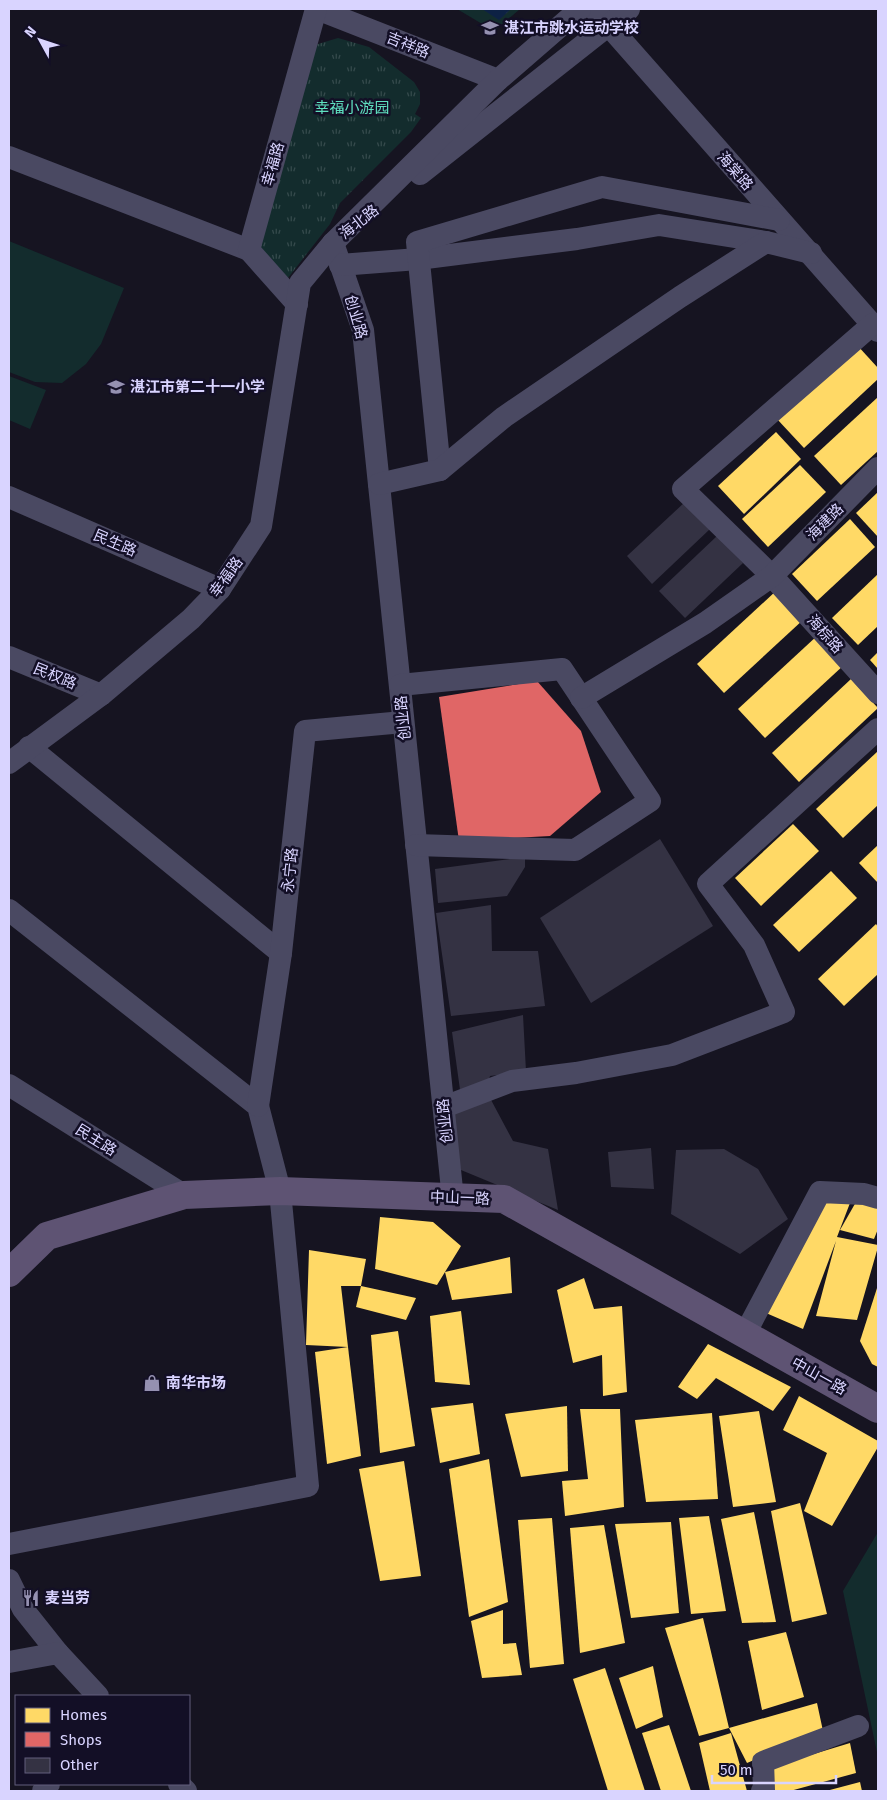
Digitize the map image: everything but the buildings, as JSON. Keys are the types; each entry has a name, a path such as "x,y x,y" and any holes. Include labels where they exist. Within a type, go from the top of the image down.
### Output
{"main road":[{"name":"中山一路","path":"9,1273 48,1236 184,1195 280,1191 504,1199 878,1409"}],"street":[{"name":"吉祥路","path":"317,9 498,80"},
{"name":"幸福路","path":"248,250 317,9"},
{"name":"海北路","path":"333,243 498,80 580,9"},
{"name":"海棠路","path":"594,9 875,327"},
{"name":"海北路","path":"333,243 610,26 629,9"},
{"path":"9,157 248,250 298,294 333,243"},
{"path":"440,470 417,242 602,187 779,220"},
{"path":"340,264 418,259 577,239 659,225 766,242 811,253"},
{"path":"379,484 440,470 504,417 680,297 766,242"},
{"name":"创业路","path":"333,243 362,330 453,1198"},
{"name":"幸福路","path":"9,763 101,695 191,619 220,589 261,526 298,294"},
{"name":"海棕路","path":"875,327 683,489 772,576 878,693"},
{"name":"海建路","path":"581,698 705,622 772,576 878,468"},
{"name":"民生路","path":"9,497 220,589"},
{"name":"民权路","path":"9,657 101,695"},
{"path":"400,685 562,669 650,801 575,850 416,846"},
{"name":"永宁路","path":"258,1106 281,953 305,731 403,722"},
{"path":"444,1107 512,1081 576,1073 672,1055 784,1012 754,944 708,884 878,729"},
{"path":"30,748 281,953"},
{"path":"9,910 258,1106 280,1191 308,1486 9,1544"},
{"name":"民主路","path":"9,1084 184,1195"},
{"path":"745,1334 820,1192 864,1194 878,1198"},
{"path":"9,1580 22,1609 97,1695"},
{"path":"9,1662 58,1652"},
{"path":"762,1791 764,1790 763,1762 858,1726"}],"green space":[{"path":"457,9 520,9 494,31"},
{"name":"幸福小游园","path":"338,38 369,47 414,82 420,92 420,104 415,114 421,118 411,132 340,203 330,224 284,283 252,250 308,47"},
{"path":"9,241 124,288 101,344 86,364 62,383 35,382 9,372"},
{"path":"9,376 46,390 30,429 9,420"},
{"path":"878,1532 878,1757 843,1591"}],"water":[{"path":"482,9 511,9 499,20"}],"place":[{"name":"湛江市跳水运动学校","path":"490,28"},
{"name":"湛江市第二十一小学","path":"116,387"},
{"name":"南华市场","path":"152,1383"},
{"name":"麦当劳","path":"31,1598"}]}
